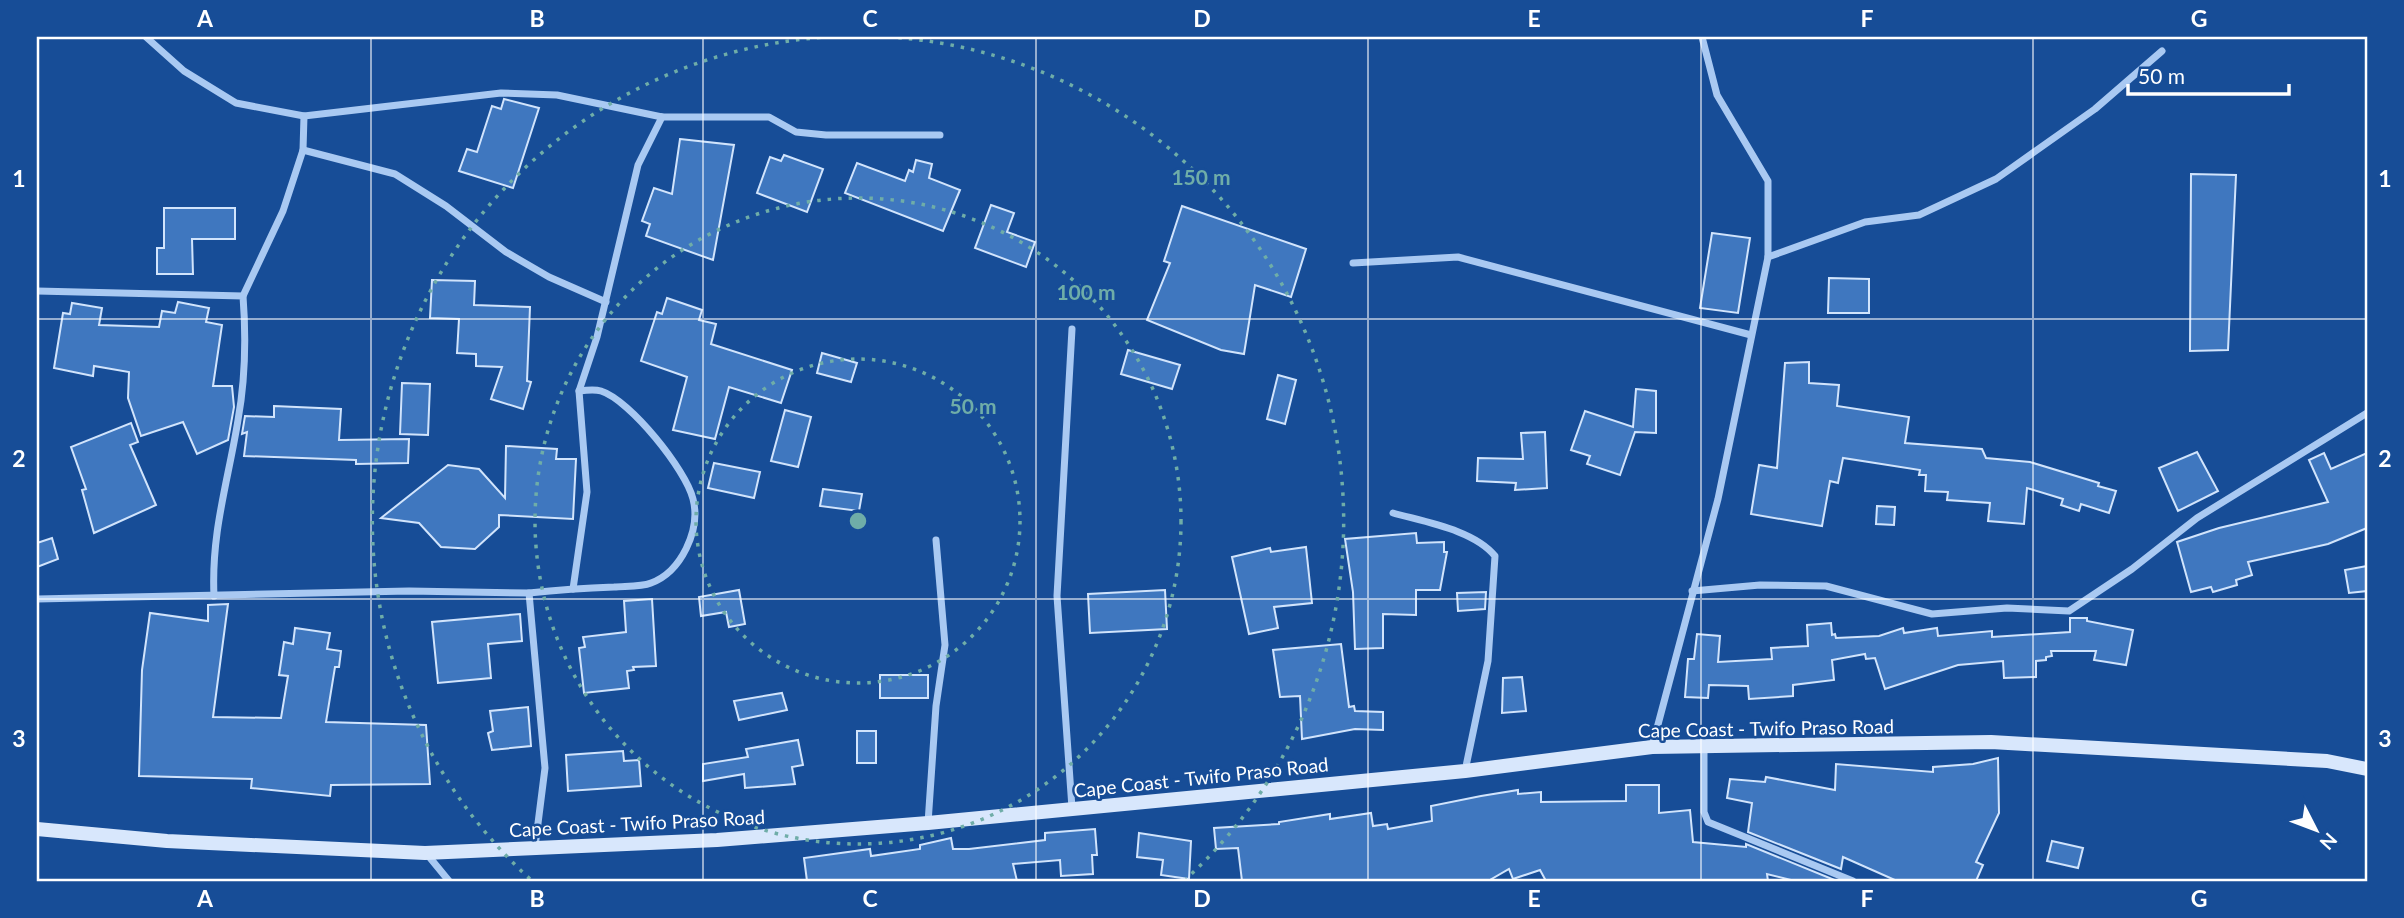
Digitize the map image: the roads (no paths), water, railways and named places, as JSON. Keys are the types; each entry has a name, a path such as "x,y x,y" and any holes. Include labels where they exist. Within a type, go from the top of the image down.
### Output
{"main road":[{"name":"Cape Coast - Twifo Praso Road","path":"37,829 167,841 425,853 717,840 928,823 1465,771 1652,747 1991,742 2327,761 2367,769"}],"street":[{"path":"146,37 184,71 236,103 304,116 501,93 557,95 663,117 769,117 796,132 825,135 940,135"},
{"path":"1652,747 1718,499 1768,257 1768,180 1717,94 1702,37"},
{"path":"1768,257 1865,222 1919,215 1996,179 2095,109 2162,51"},
{"path":"214,596 212,556 218,512 239,418 243,296 283,211 303,150 304,116"},
{"path":"573,589 587,492 579,391 606,302 638,165 663,117"},
{"path":"303,150 395,174 446,206 506,252 549,277 606,302"},
{"path":"1353,263 1458,257 1751,335"},
{"path":"37,291 243,296"},
{"path":"1072,329 1056,596 1072,808"},
{"path":"37,599 409,591 529,593 650,584 670,573 684,558 691,532 694,501 682,473 644,425 615,399 600,390 579,391"},
{"path":"1692,591 1760,584 1826,586 1932,614 2007,608 2069,611 2132,569 2197,518 2367,412"},
{"path":"1393,513 1434,524 1486,544 1495,556 1489,661 1465,771"},
{"path":"928,823 936,706 944,645 936,540"},
{"path":"529,593 545,768 535,847"},
{"path":"1704,748 1704,812 1708,822 1853,881"},
{"path":"425,853 449,881"}]}
